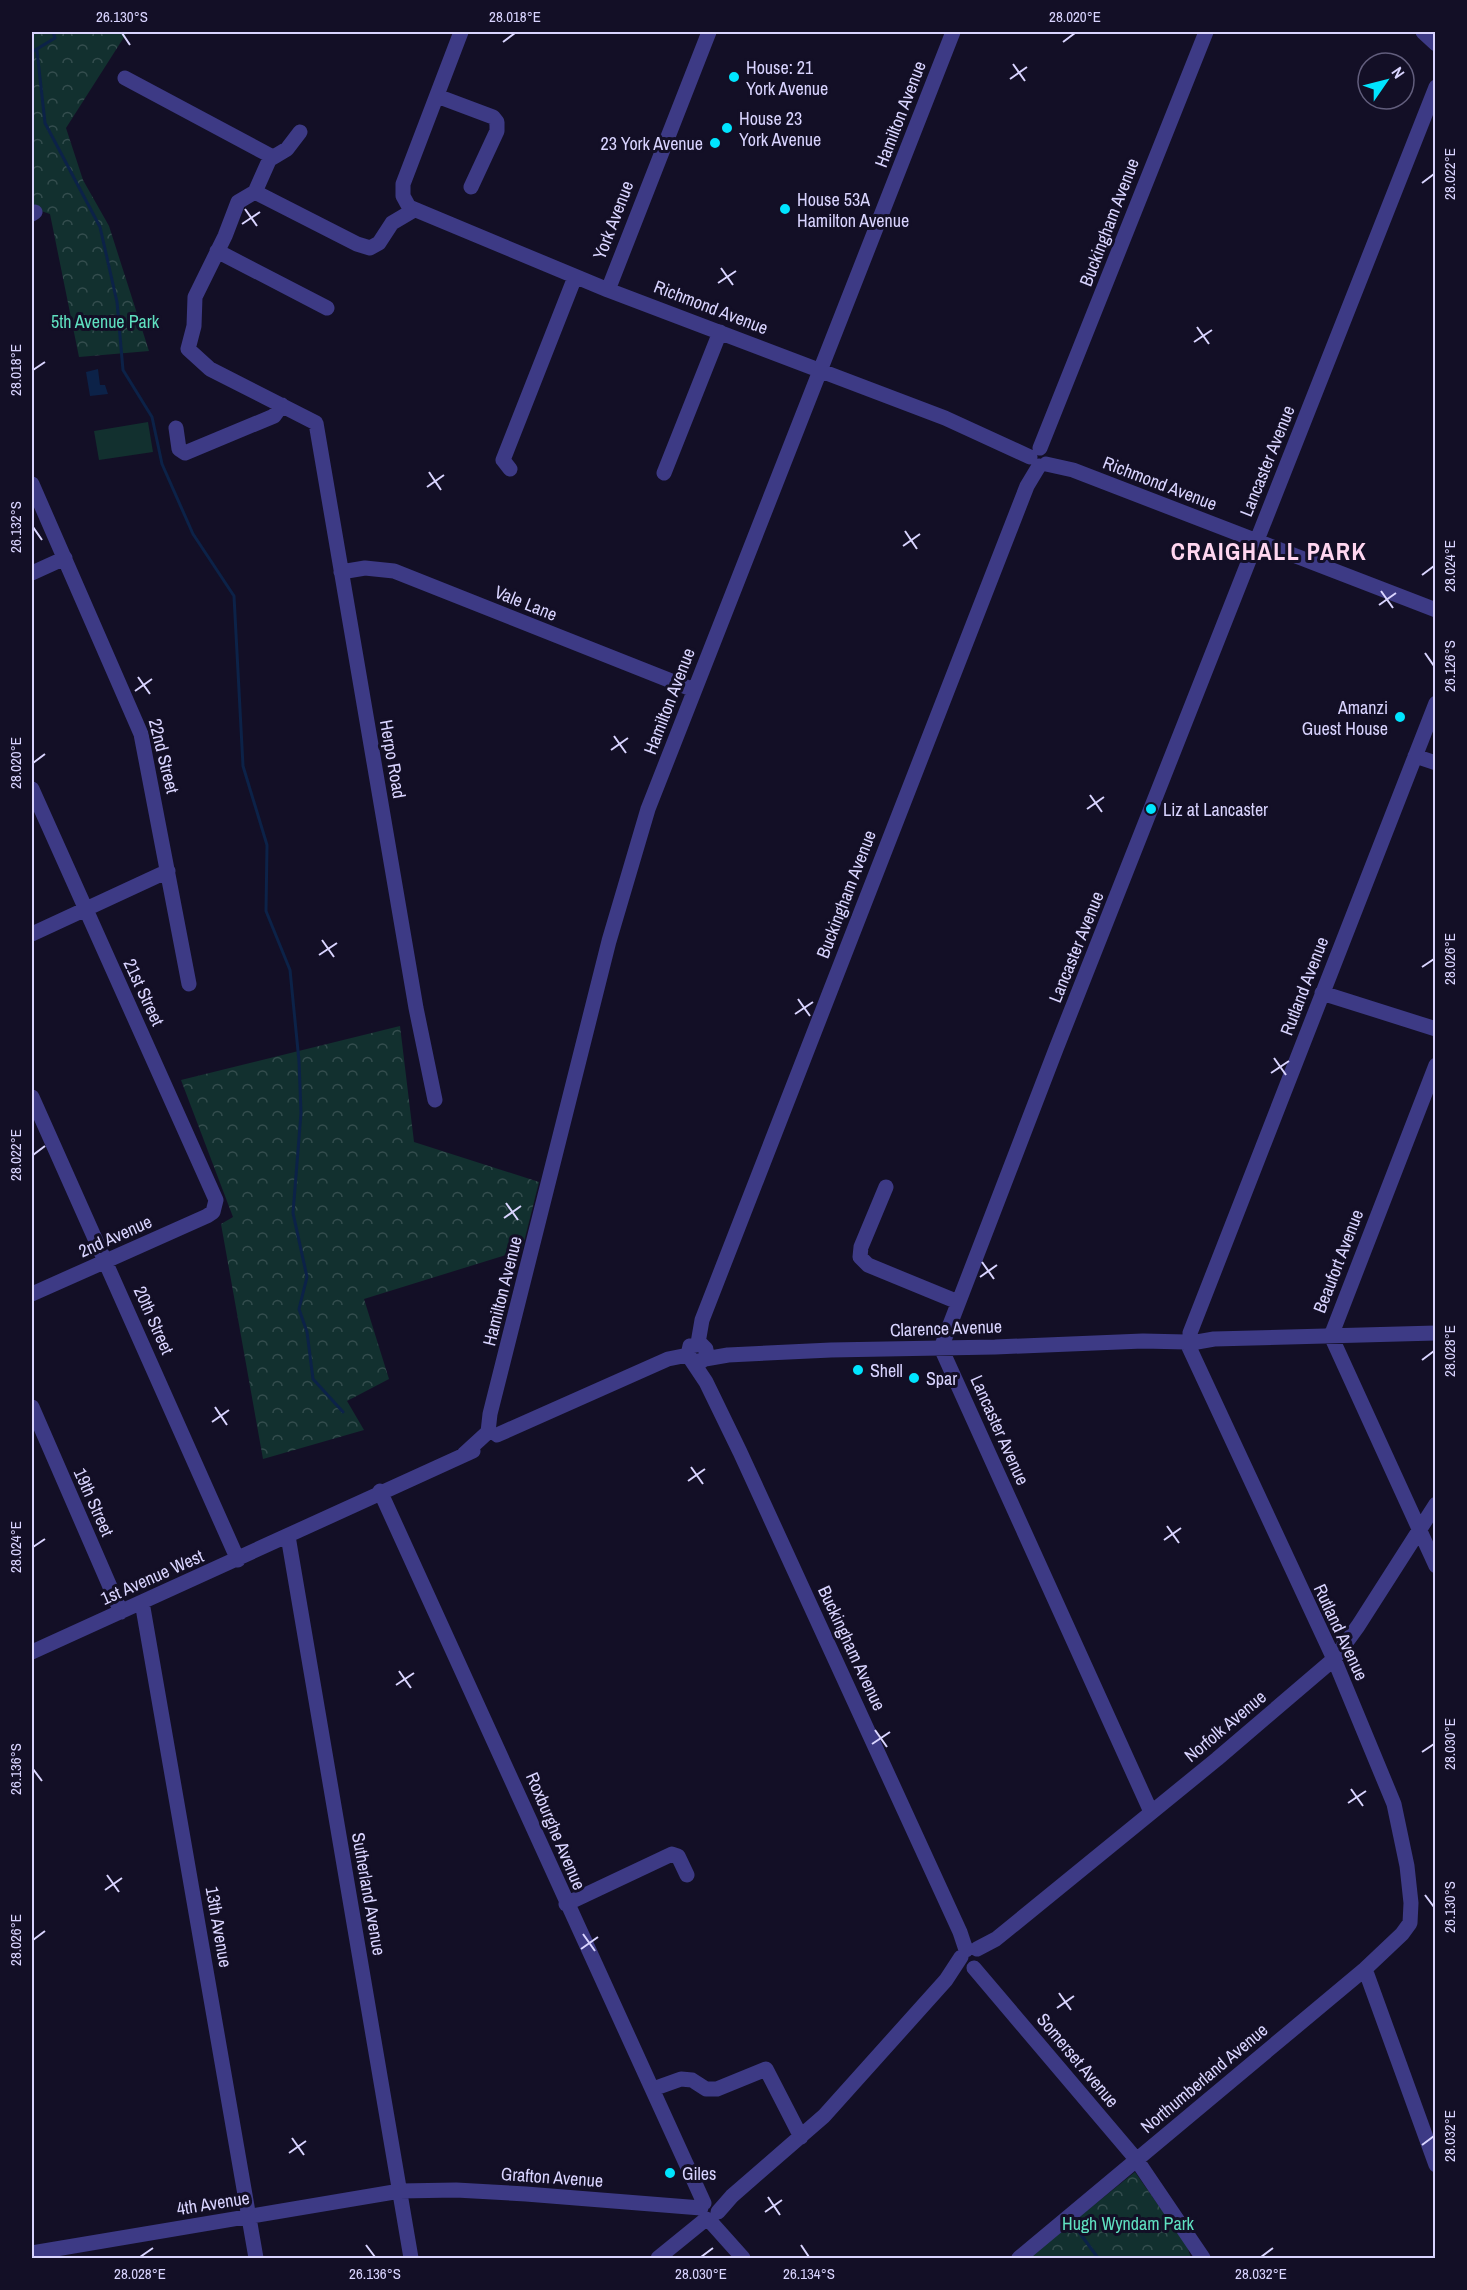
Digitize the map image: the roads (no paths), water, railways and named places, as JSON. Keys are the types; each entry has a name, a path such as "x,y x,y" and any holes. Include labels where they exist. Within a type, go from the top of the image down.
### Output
{"street":[{"path":"255,192 357,244 370,248 379,243 392,223 410,207 402,191 403,184 461,32"},
{"name":"York Avenue","path":"608,290 709,32"},
{"name":"Hamilton Avenue","path":"491,1437 492,1407 630,867 648,809 953,32"},
{"name":"Buckingham Avenue","path":"973,1957 706,1382 698,1353 703,1317 1206,32"},
{"path":"1423,32 1436,44"},
{"path":"125,78 272,158"},
{"name":"Lancaster Avenue","path":"1151,1812 941,1348 1256,540 1436,87"},
{"path":"437,96 493,117 497,122 496,132 471,187"},
{"path":"176,429 179,449 187,452 274,416 282,405 210,369 188,349 194,326 193,302 238,201 255,192 272,158 287,149 300,132"},
{"name":"Richmond Avenue","path":"410,207 608,290 819,369 1005,444 1436,610"},
{"path":"217,251 327,308"},
{"path":"510,469 503,460 575,277"},
{"path":"664,473 720,332"},
{"name":"Herpo Road","path":"282,405 316,423 435,1100"},
{"name":"22nd Street","path":"32,484 141,734 189,984"},
{"path":"32,573 65,558"},
{"name":"Vale Lane","path":"341,572 375,568 405,575 694,690"},
{"name":"Rutland Avenue","path":"1410,1923 1408,1876 1394,1804 1334,1659 1200,1369 1192,1339 1196,1318 1436,703"},
{"path":"1415,756 1436,763"},
{"name":"21st Street","path":"32,789 215,1193 213,1212"},
{"path":"32,934 168,871"},
{"path":"1322,993 1436,1029"},
{"name":"Beaufort Avenue","path":"1436,1065 1331,1336 1436,1566"},
{"name":"20th Street","path":"32,1097 237,1560"},
{"path":"886,1187 861,1247 861,1257 868,1265 958,1302"},
{"name":"2nd Avenue","path":"32,1294 213,1212"},
{"name":"Clarence Avenue","path":"288,1536 380,1491 464,1454 491,1437 514,1430 668,1359 698,1353 728,1355 1436,1333"},
{"name":"19th Street","path":"32,1407 121,1612"},
{"name":"Roxburghe Avenue","path":"380,1491 493,1736 566,1904 709,2211 743,2259"},
{"name":"Norfolk Avenue","path":"973,1957 1334,1659 1358,1626 1436,1504"},
{"name":"1st Avenue West","path":"32,1652 288,1536"},
{"name":"Sutherland Avenue","path":"288,1536 411,2259"},
{"name":"13th Avenue","path":"142,1602 256,2259"},
{"path":"566,1904 672,1854 678,1856 687,1875"},
{"name":"Northumberland Avenue","path":"1019,2259 1365,1969 1402,1934 1410,1923"},
{"path":"658,2259 693,2229 709,2211 732,2196 801,2137 841,2098 946,1980 973,1957"},
{"name":"Somerset Avenue","path":"973,1957 990,1986 1136,2159 1203,2259"},
{"path":"1365,1969 1436,2165"},
{"path":"653,2089 686,2079 706,2089 717,2089 766,2069 801,2137"},
{"name":"Grafton Avenue","path":"400,2191 456,2190 526,2194 709,2211"},
{"name":"4th Avenue","path":"32,2253 400,2191"}],"water":[{"path":"98,369 100,385 105,385 108,394 90,396 86,372"}],"waterway":[{"path":"32,52 55,38 53,32"},
{"path":"37,51 45,123 100,227 117,302 123,370 152,417 162,464 193,534 234,596 243,766 267,845 266,911 290,970 299,1061 301,1113 293,1213 307,1277 299,1309 307,1332 313,1379 343,1412"},
{"path":"1071,2221 1098,2258"}],"place":[{"name":"House: 21 York Avenue","path":"734,77"},
{"name":"House 23 York Avenue","path":"727,128"},
{"name":"23 York Avenue","path":"715,143"},
{"name":"House 53A Hamilton Avenue","path":"785,209"},
{"name":"Amanzi Guest House","path":"1400,717"},
{"name":"Liz at Lancaster","path":"1151,809"},
{"name":"Shell","path":"858,1370"},
{"name":"Spar","path":"914,1378"},
{"name":"Giles","path":"670,2173"}],"district":[{"name":"CRAIGHALL PARK","path":"1269,551"}],"park label":[{"name":"5th Avenue Park","path":"105,321"},
{"name":"Hugh Wyndam Park","path":"1128,2223"}]}
